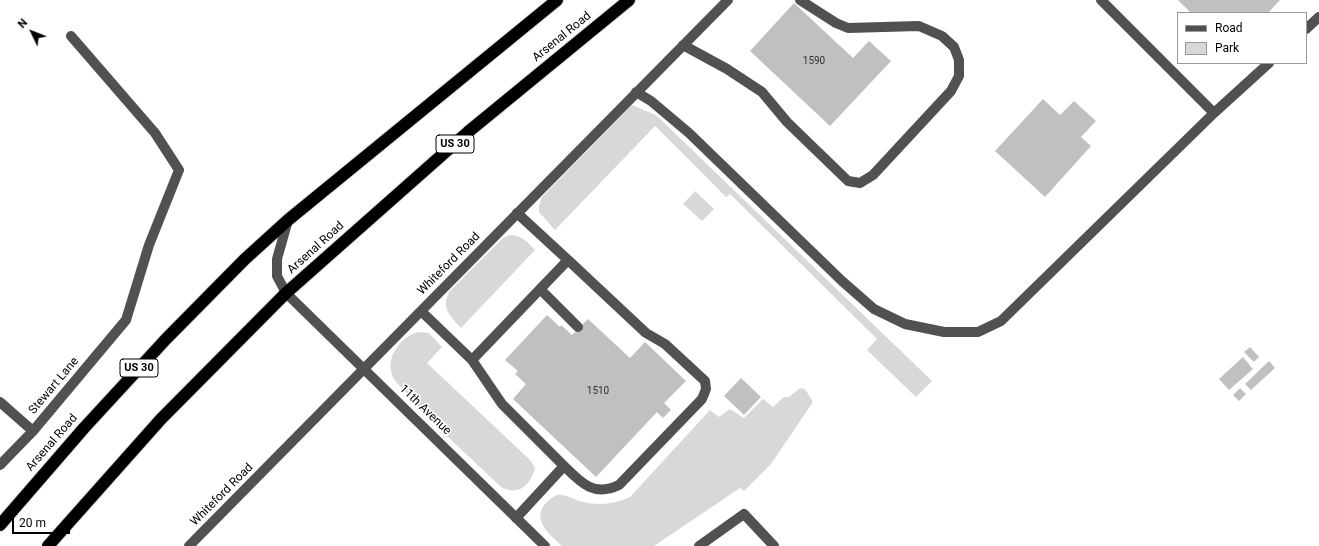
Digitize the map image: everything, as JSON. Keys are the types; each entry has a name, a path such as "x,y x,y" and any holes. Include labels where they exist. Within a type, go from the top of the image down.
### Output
{"highway":[{"name":"Arsenal Road","path":"0,525 84,428 166,339 245,259 288,220 557,0"},
{"name":"Arsenal Road","path":"48,546 161,419 286,293 468,132 629,0"}],"street":[{"name":"Whiteford Road","path":"189,546 728,0"},
{"path":"683,45 727,69 762,92 787,122 848,181 860,183 873,175 951,91 959,76 959,60 954,47 942,36 919,26 848,28 836,23 800,0"},
{"path":"1101,0 1214,113"},
{"path":"1307,28 1319,17"},
{"name":"Stewart Lane","path":"0,465 33,431 126,320 149,245 179,170 155,133 71,36"},
{"path":"636,92 651,101 689,133 842,281 874,309 905,324 944,332 978,332 1001,321 1214,113 1268,64"},
{"path":"421,311 472,360 502,404 583,484 597,489 609,490 619,484 702,399 706,389 705,381 665,344 646,333 517,213"},
{"path":"286,293 278,276 276,259 288,220"},
{"path":"472,360 568,260"},
{"path":"540,289 578,327"},
{"name":"11th Avenue","path":"286,293 545,546"},
{"path":"0,402 33,431"},
{"path":"516,518 564,466"},
{"path":"699,546 744,514 774,546"}],"green space":[{"path":"632,105 656,115 932,381 916,397 867,350 877,339 730,194 726,197 655,126 555,230 539,212 542,197"},
{"path":"695,191 714,209 702,221 683,204"},
{"path":"510,235 518,236 535,250 461,328 450,316 446,307 449,292 503,238"},
{"path":"418,332 429,333 442,347 427,363 530,460 535,468 533,474 527,484 519,490 507,490 501,487 434,423 394,379 391,372 391,364 395,350 405,339"},
{"path":"800,388 805,389 813,402 771,464 744,491 740,488 654,546 562,546 543,525 540,514 543,507 548,501 557,495 566,496 586,503 599,504 617,502 630,497 710,410 719,417 730,409 744,418 763,399 773,407 784,397 789,397"}],"building":[{"path":"1178,0 1280,0 1269,12 1190,12"},
{"path":"794,3 853,58 869,41 891,61 830,126 750,51"},
{"path":"1043,99 1060,115 1074,101 1096,121 1081,137 1091,146 1045,197 995,151"},
{"path":"547,315 560,327 561,325 572,335 588,319 630,358 645,342 686,381 664,403 671,410 663,418 657,412 596,477 513,399 526,384 515,374 518,371 505,360"},
{"path":"1250,347 1259,357 1254,362 1244,352"},
{"path":"1243,357 1253,369 1229,390 1219,379"},
{"path":"1269,361 1275,368 1251,390 1245,384"},
{"path":"741,378 761,397 744,415 724,396"},
{"path":"1240,388 1246,394 1239,401 1233,395"}]}
